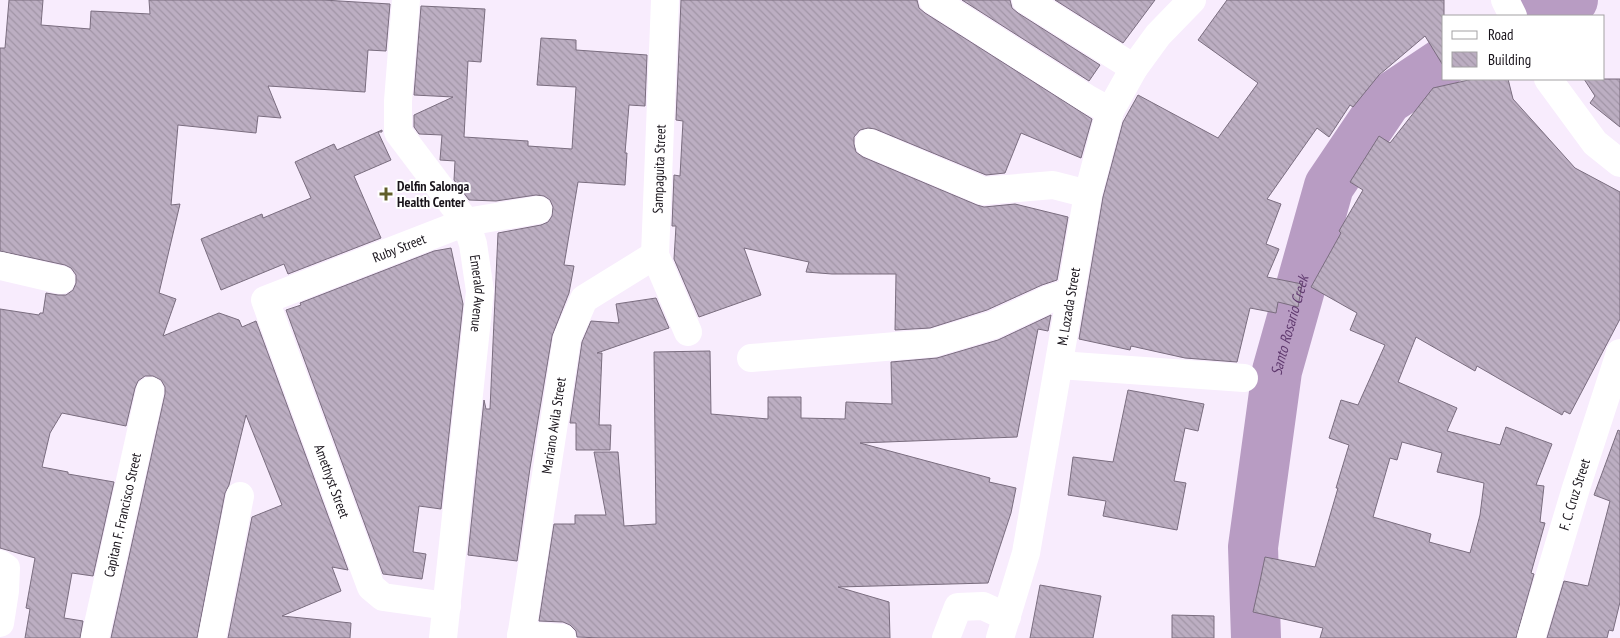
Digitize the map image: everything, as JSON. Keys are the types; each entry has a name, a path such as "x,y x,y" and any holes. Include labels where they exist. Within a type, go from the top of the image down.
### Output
{"street":[{"name":"Emerald Avenue","path":"406,0 398,101 398,132 466,222 473,244 480,291 443,638"},
{"name":"Sampaguita Street","path":"665,0 656,255 688,332"},
{"path":"933,0 1088,99 1110,111"},
{"path":"1026,0 1134,68"},
{"name":"M. Lozada Street","path":"1004,627 1026,552 1088,194 1110,111 1134,68 1158,35 1192,0"},
{"path":"1549,80 1595,143 1620,163"},
{"path":"869,143 983,191 1052,186 1088,194"},
{"name":"Ruby Street","path":"265,300 466,222 538,210"},
{"name":"Mariano Avila Street","path":"521,636 567,338 584,299 656,255"},
{"path":"0,266 61,280"},
{"path":"751,358 933,344 993,325 1049,299 1070,292"},
{"name":"Amethyst Street","path":"265,300 371,587 383,597 447,606"},
{"name":"F. C. Cruz Street","path":"1531,638 1576,488 1620,353"},
{"path":"1059,365 1244,378"},
{"name":"Capitan F. Francisco Street","path":"95,638 150,391"},
{"path":"212,638 240,496"},
{"path":"0,564 6,568 5,591 0,623"},
{"path":"946,638 958,606 983,606 1004,627"},
{"path":"521,636 562,638"}],"building":[{"path":"9,0 43,0 41,25 90,29 91,11 150,14 149,0 323,0 390,4 386,51 368,50 365,92 268,86 281,118 258,116 256,133 178,125 171,205 180,204 159,293 176,299 163,336 219,313 239,320 242,327 256,321 348,570 332,567 341,591 282,616 351,623 350,638 228,638 252,517 282,505 246,415 229,485 225,493 197,638 111,638 165,394 165,387 161,380 153,376 145,376 138,381 135,388 126,426 62,413 50,433 42,467 68,472 68,474 114,482 93,576 72,573 64,618 83,621 80,638 25,638 30,609 26,608 35,558 0,548 0,309 39,315 43,313 46,293 66,295 73,290 76,283 76,275 71,268 65,265 0,251 0,48 5,48"},
{"path":"681,0 917,0 919,8 925,13 1092,119 1081,158 1021,133 1005,173 986,175 875,129 860,130 854,137 856,152 863,157 977,205 984,207 1015,204 1068,217 1057,280 987,310 930,328 895,330 896,274 806,272 809,262 744,248 761,295 699,317 674,259 676,226 672,226 674,175 680,176 683,121 676,120"},
{"path":"962,0 1010,0 1012,8 1018,13 1100,65 1089,81"},
{"path":"1055,0 1155,0 1123,43"},
{"path":"1227,0 1444,0 1444,15 1442,15 1442,64 1425,36 1379,75 1353,107 1350,105 1329,137 1317,128 1267,199 1281,204 1266,244 1279,249 1267,277 1302,284 1298,307 1278,302 1276,313 1250,308 1237,362 1185,358 1131,346 1130,350 1079,339 1103,197 1123,122 1138,95 1218,138 1258,83 1198,40"},
{"path":"421,6 485,9 481,62 468,61 464,137 528,141 528,146 572,149 576,87 537,85 541,38 576,40 576,50 647,55 645,106 629,105 625,153 627,153 625,185 578,182 564,265 574,266 569,293 552,336 517,561 468,555 484,400 486,409 490,409 498,233 548,222 552,216 553,207 550,200 544,196 536,195 496,201 469,200 454,180 455,161 440,160 442,135 419,134 414,127 414,115 453,97 414,95"},
{"path":"1620,79 1620,127 1590,103 1595,96 1585,80"},
{"path":"1469,80 1508,80 1513,99 1575,168 1620,192 1620,319 1570,414 1564,411 1562,415 1477,366 1475,371 1416,337 1398,382 1457,408 1447,431 1500,445 1506,427 1552,444 1536,485 1544,486 1540,522 1545,523 1531,573 1534,574 1516,638 1320,638 1323,628 1253,612 1265,557 1315,567 1349,445 1329,438 1341,400 1358,405 1385,345 1350,330 1357,313 1311,287 1341,233 1339,231 1363,190 1350,182 1379,136 1390,143 1433,88","holes":["1402,442 1442,453 1437,472 1484,483 1480,515 1470,553 1429,542 1431,534 1373,517 1390,458 1397,460"]},
{"path":"382,130 382,132 378,132 391,160 354,176 381,238 288,274 284,264 221,290 201,239 262,214 263,218 311,198 295,162 334,144 337,150"},
{"path":"451,248 463,304 441,509 419,506 413,552 426,554 422,579 383,574 286,310 434,251"},
{"path":"656,298 669,328 597,353 602,353 599,425 611,425 610,450 576,450 576,423 570,423 582,342 591,321 619,323 616,304"},
{"path":"1051,315 1048,331 1038,329 1017,437 860,443 990,478 989,482 1016,488 1011,513 988,583 838,587 889,602 890,638 577,637 576,631 570,625 563,622 539,621 554,524 575,524 575,515 606,515 594,452 618,452 624,526 656,524 654,352 710,351 711,414 768,419 768,397 801,397 801,418 845,419 846,402 892,404 891,362 937,358 998,340"},
{"path":"1128,390 1204,404 1198,431 1185,428 1174,481 1186,483 1177,530 1103,516 1106,501 1068,495 1073,457 1113,462"},
{"path":"1618,430 1620,431 1620,602 1613,631 1609,630 1607,638 1547,638 1564,581 1588,586 1610,501 1594,495"},
{"path":"1040,585 1101,596 1093,638 1030,638"},
{"path":"1172,615 1214,616 1214,638 1172,638"}],"waterway":[{"name":"Santo Rosario Creek","path":"1541,15 1573,0"},
{"name":"Santo Rosario Creek","path":"1256,638 1253,547 1277,371 1329,186 1387,100 1442,63"}],"place":[{"name":"Delfin Salonga Health Center","path":"386,194"}]}
